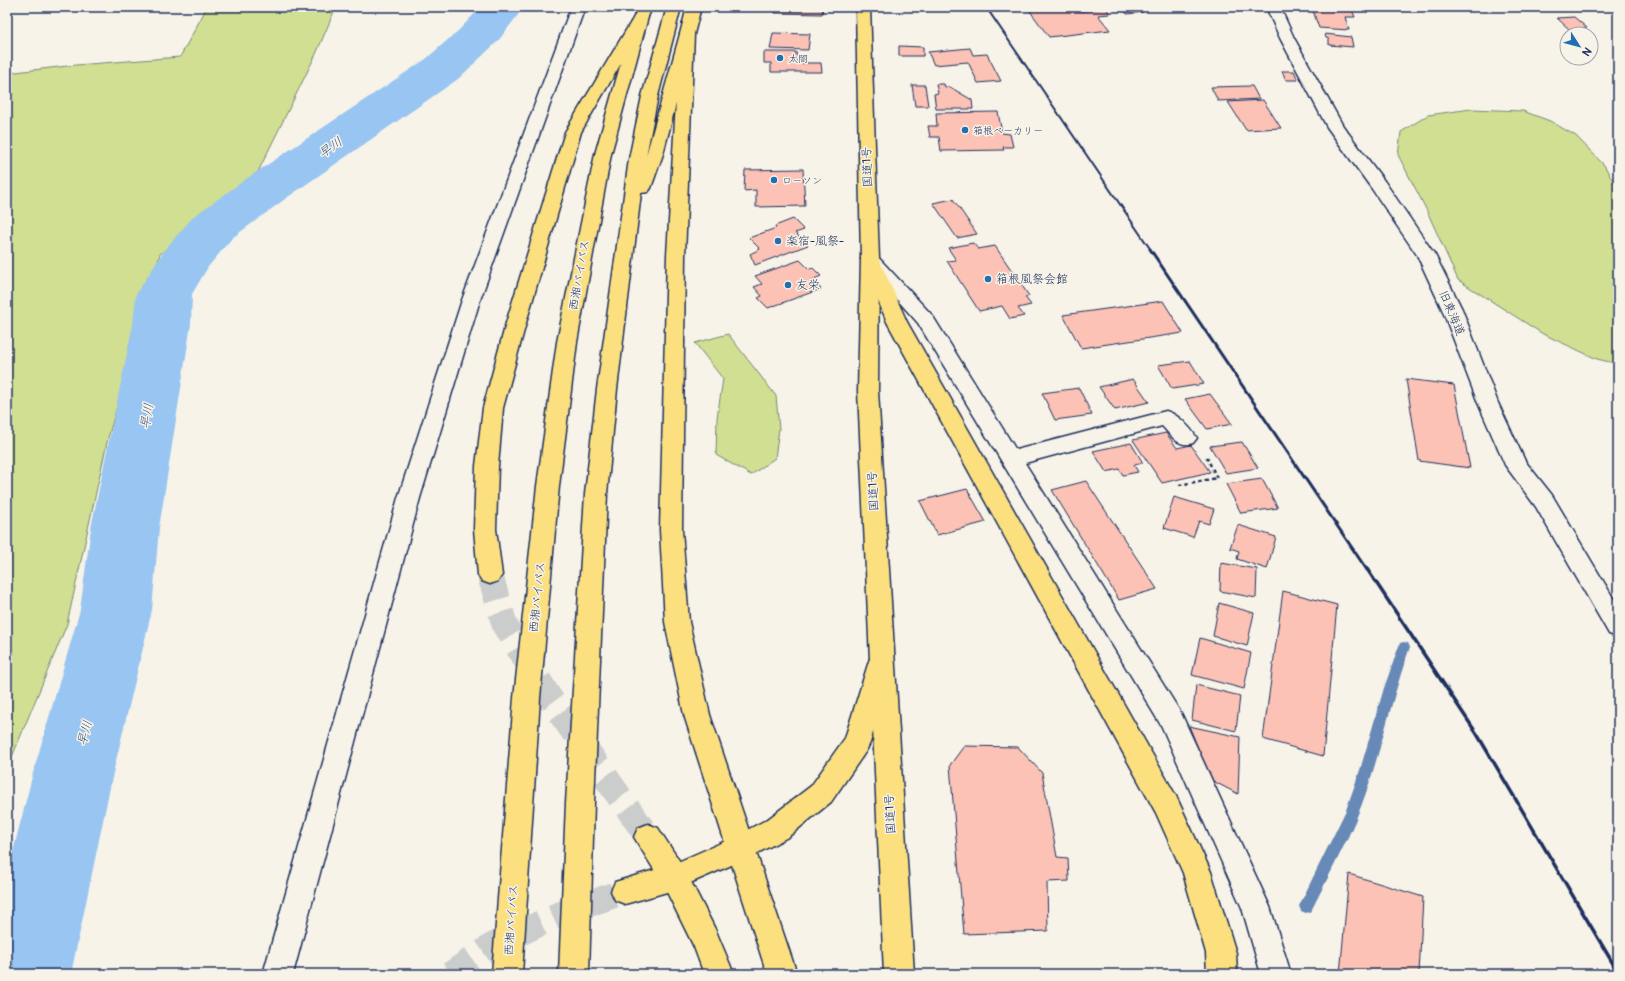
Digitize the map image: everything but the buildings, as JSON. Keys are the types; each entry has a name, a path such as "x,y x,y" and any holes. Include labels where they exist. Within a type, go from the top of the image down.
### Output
{"highway":[{"path":"674,7 676,35 676,263 671,530 676,607 697,715 782,974"},
{"path":"574,974 580,803 596,494 606,390 630,221 655,154 676,35 694,7"},
{"name":"国道1号","path":"863,7 870,259 868,391 881,661 899,974"},
{"path":"490,575 485,529 487,466 493,408 516,323 573,132 643,12"},
{"name":"西湘バイパス","path":"507,974 528,698 548,486 566,342 588,222 603,154 643,12"},
{"path":"870,259 897,322 1166,805 1197,872 1221,953 1222,974"},
{"path":"625,891 674,877 740,848 778,828 821,794 857,743 881,661"},
{"path":"648,837 674,877 706,941 720,974"}],"street":[{"path":"278,974 409,498 472,300 578,7"},
{"name":"旧東海道","path":"1273,7 1287,38 1335,127 1379,186 1426,255 1452,309 1488,403 1516,465 1544,501 1618,627"},
{"path":"870,259 926,319 1172,721 1256,907 1276,974"},
{"path":"1011,460 1166,418 1186,438"}],"path":[{"path":"1179,485 1217,478 1206,457 1186,438"}],"green space":[{"path":"207,7 336,7 316,54 252,184 160,254 108,438 67,624 7,769 7,73 76,65 180,57"},
{"path":"1471,109 1523,111 1550,121 1576,136 1604,165 1618,189 1618,364 1597,359 1543,334 1458,280 1427,211 1398,155 1401,132 1428,115"},
{"path":"728,334 776,396 779,429 775,458 751,475 716,455 717,418 723,379 695,343"}],"waterway":[{"name":"早川","path":"26,974 73,773 116,610 125,528 162,324 164,294 185,260 213,227 267,188 442,69 482,32 503,7"},
{"path":"1306,906 1337,846 1353,810 1367,770 1390,688 1404,647"}],"tunnel":[{"path":"490,575 505,626 549,697 648,837"},
{"path":"451,974 492,946 558,915 625,891"}],"railway":[{"path":"986,7 1151,250"},
{"path":"1150,249 1367,570"},
{"path":"1367,569 1477,734 1618,972"}],"place":[{"name":"太閤","path":"780,58"},
{"name":"箱根ベーカリー","path":"965,130"},
{"name":"ローソン","path":"774,180"},
{"name":"楽宿-風祭-","path":"778,241"},
{"name":"箱根風祭会館","path":"988,279"},
{"name":"友栄","path":"788,285"}]}
